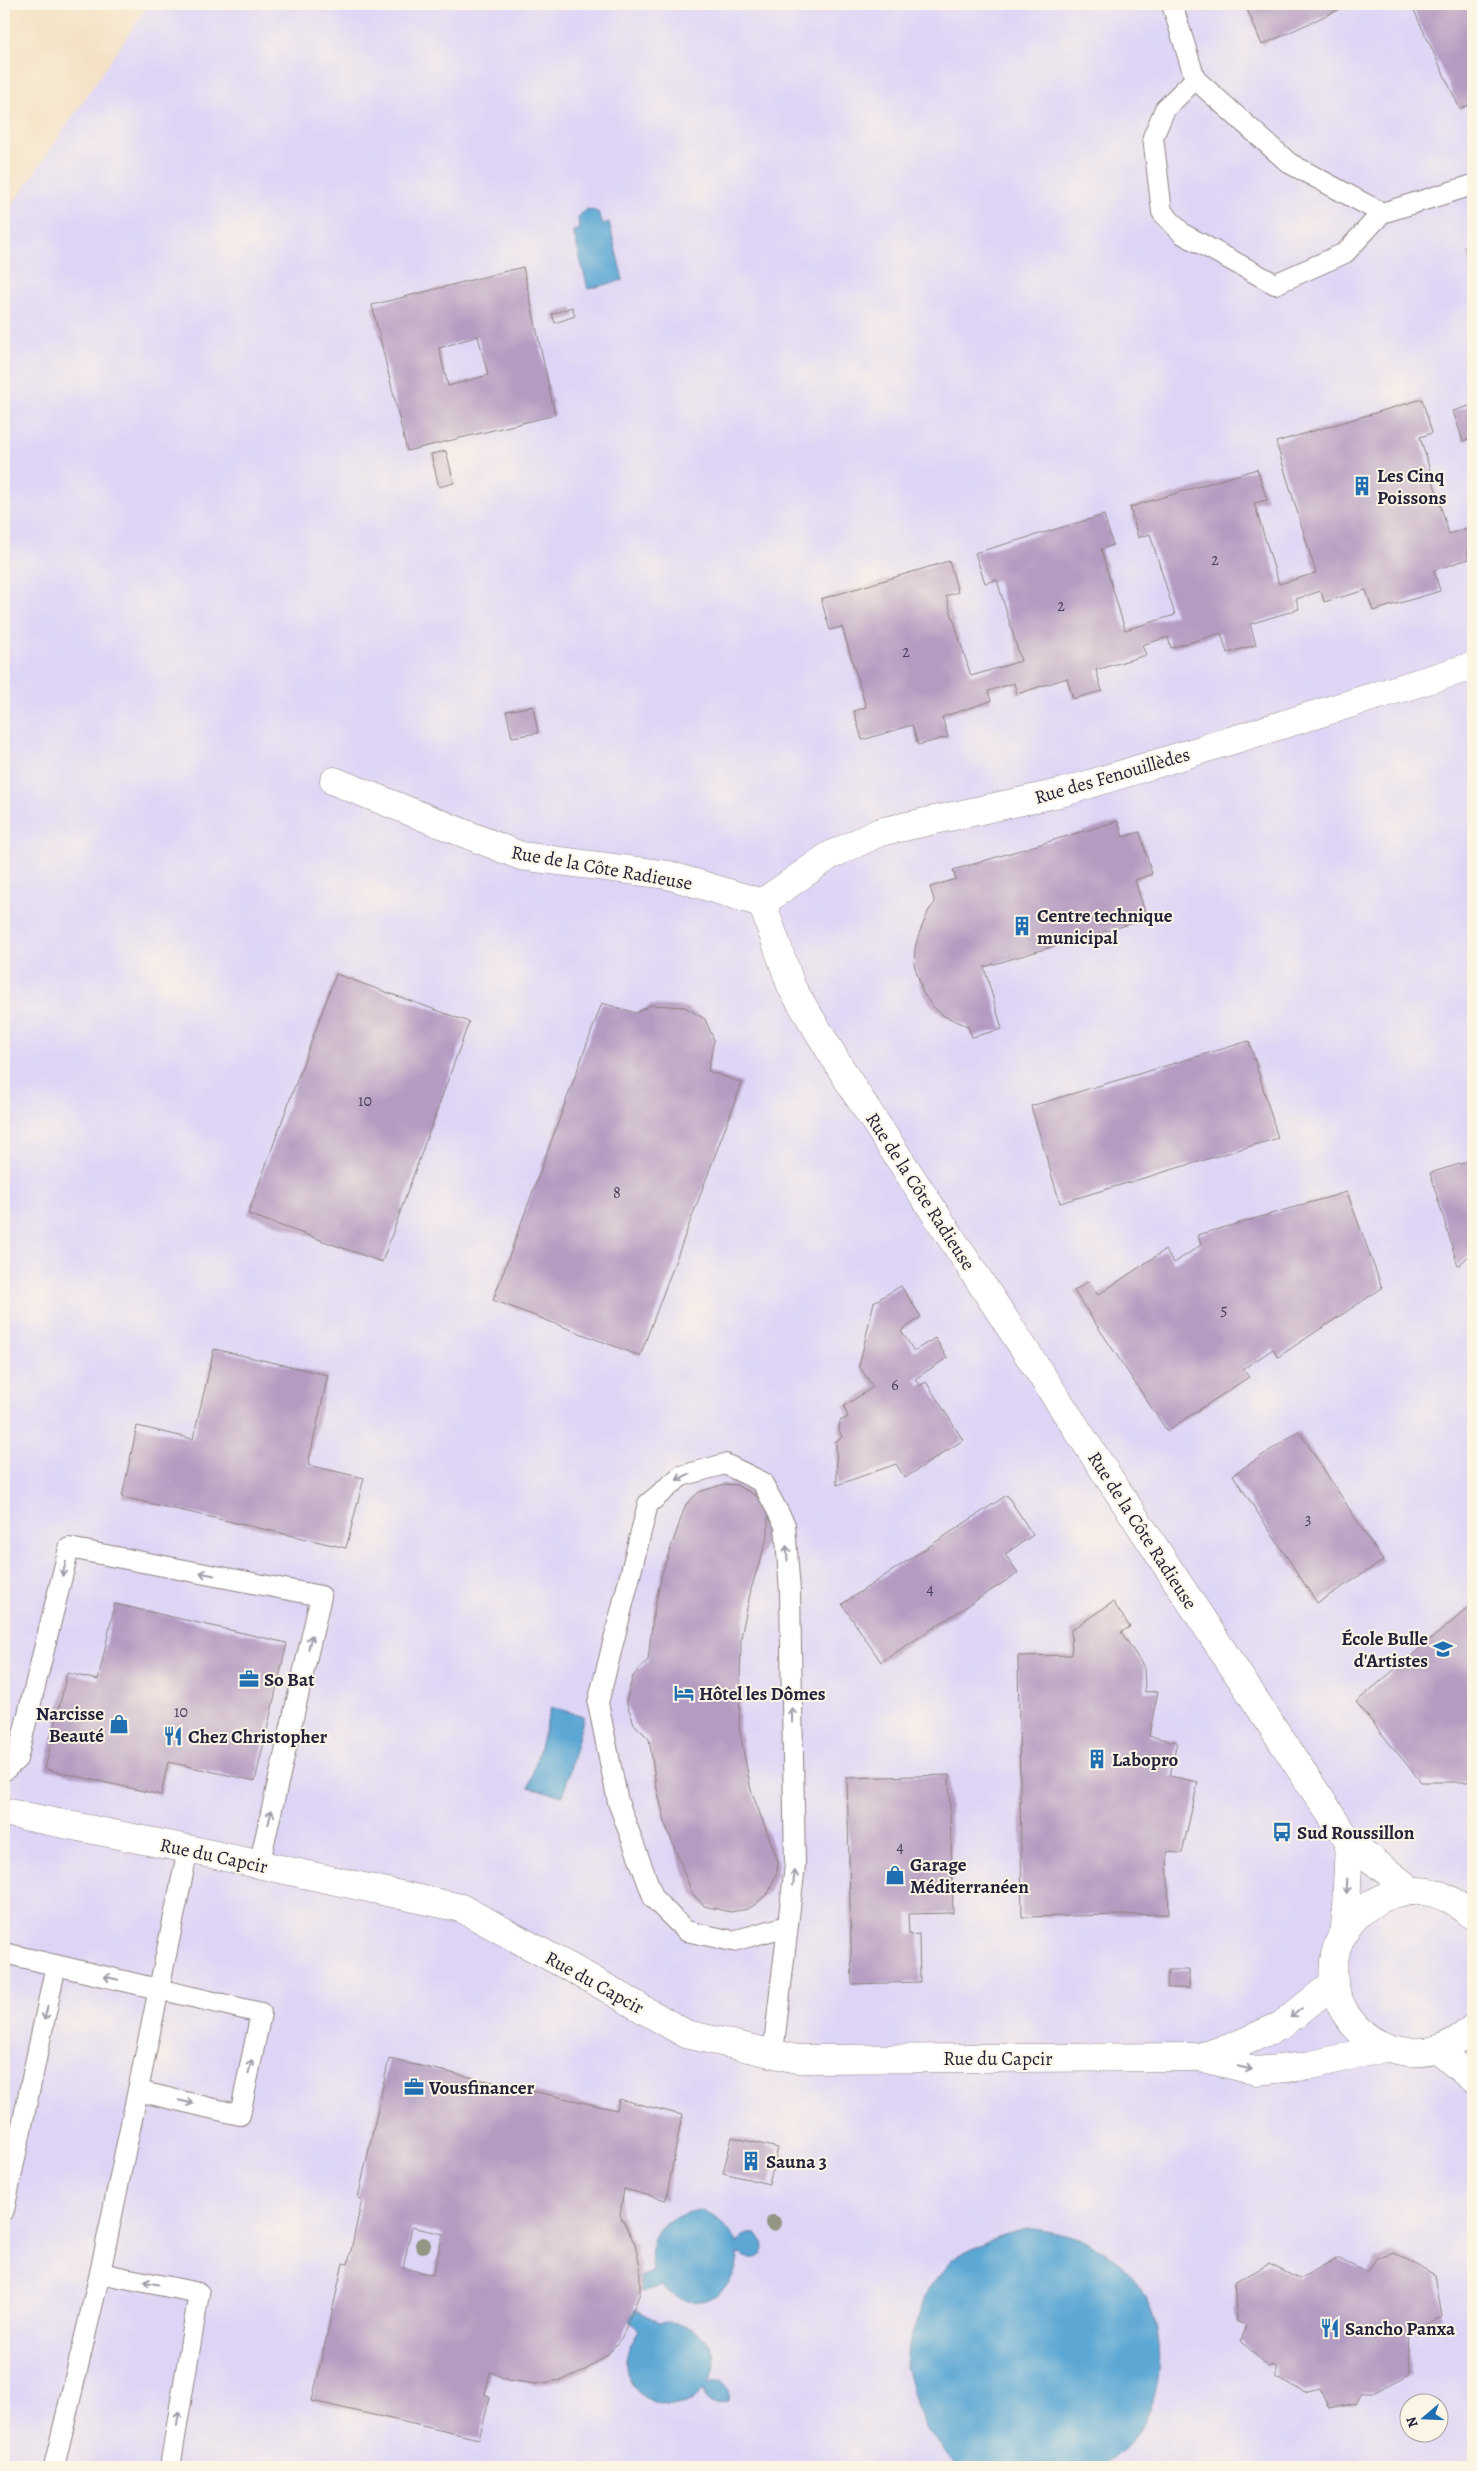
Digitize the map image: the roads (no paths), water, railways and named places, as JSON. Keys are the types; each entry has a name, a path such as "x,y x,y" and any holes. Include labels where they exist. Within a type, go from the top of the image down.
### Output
{"street":[{"name":"Rue des Fenouillèdes","path":"762,903 829,856 880,832 1064,792 1473,666"},
{"name":"Rue de la Côte Radieuse","path":"334,781 521,856 668,875 762,903 792,988 854,1090 1348,1842"},
{"name":"Rue du Capcir","path":"4,1812 188,1849 461,1908 591,1979 686,2034 798,2059 1198,2057 1256,2071 1307,2066 1384,2048"},
{"path":"1348,1842 1412,1891"},
{"path":"1348,1842 1345,1930 1335,1956 1334,1983 1340,2004 1350,2022 1366,2037 1384,2048 1411,2054 1438,2050 1458,2041 1473,2028"},
{"path":"1345,1930 1362,1910 1386,1896 1412,1891 1435,1894 1468,1906"},
{"name":"Rue du Capcir","path":"1198,2057 1230,2048 1282,2025 1334,1983"},
{"path":"1438,2050 1473,2079"}],"lane":[{"path":"1172,4 1195,79 1289,163 1382,213"},
{"path":"1195,79 1165,109 1152,137 1162,212 1184,234 1274,284 1345,253 1382,213 1473,185"},
{"path":"773,2054 788,1926 795,1865 790,1592 785,1525 762,1482 725,1464 681,1476 648,1504 598,1703 618,1802 654,1899 686,1931 732,1941 788,1926"},
{"path":"4,1770 17,1759 69,1548 321,1596 260,1865"},
{"path":"54,2467 100,2273 188,1849"},
{"path":"4,1953 261,2013 240,2115 138,2091"},
{"path":"4,2210 56,1965"},
{"path":"100,2273 199,2293 170,2467"}],"water":[{"path":"587,209 598,212 603,224 609,222 623,280 588,289 573,231 579,230 578,217"},
{"path":"551,1707 584,1716 563,1796 529,1787"},
{"path":"699,2210 722,2222 737,2244 745,2235 757,2234 763,2246 760,2255 756,2258 751,2258 738,2253 735,2272 730,2280 716,2295 708,2299 698,2301 684,2300 661,2286 640,2293 640,2277 653,2271 652,2246 660,2229 675,2217"},
{"path":"1026,2228 1070,2236 1092,2244 1111,2256 1129,2273 1143,2293 1153,2315 1160,2363 1157,2387 1149,2411 1138,2433 1131,2442 1115,2457 1099,2467 959,2467 926,2428 917,2408 906,2366 908,2346 928,2289 951,2260 986,2242"},
{"path":"635,2309 658,2323 670,2322 682,2325 694,2330 703,2338 711,2347 714,2358 714,2370 709,2382 722,2381 724,2383 729,2392 728,2401 719,2404 712,2403 706,2398 705,2389 689,2402 665,2405 646,2398 637,2391 627,2373 626,2362 632,2341 639,2330 629,2321"}],"place":[{"name":"Les Cinq Poissons","path":"1362,486"},
{"name":"Centre technique municipal","path":"1022,926"},
{"name":"École Bulle d'Artistes","path":"1443,1649"},
{"name":"So Bat","path":"249,1679"},
{"name":"Hôtel les Dômes","path":"684,1693"},
{"name":"Narcisse Beauté","path":"119,1724"},
{"name":"Chez Christopher","path":"173,1736"},
{"name":"Labopro","path":"1097,1759"},
{"name":"Sud Roussillon","path":"1282,1832"},
{"name":"Garage Méditerranéen","path":"895,1875"},
{"name":"Vousfinancer","path":"414,2087"},
{"name":"Sauna 3","path":"751,2161"},
{"name":"Sancho Panxa","path":"1330,2328"}]}
